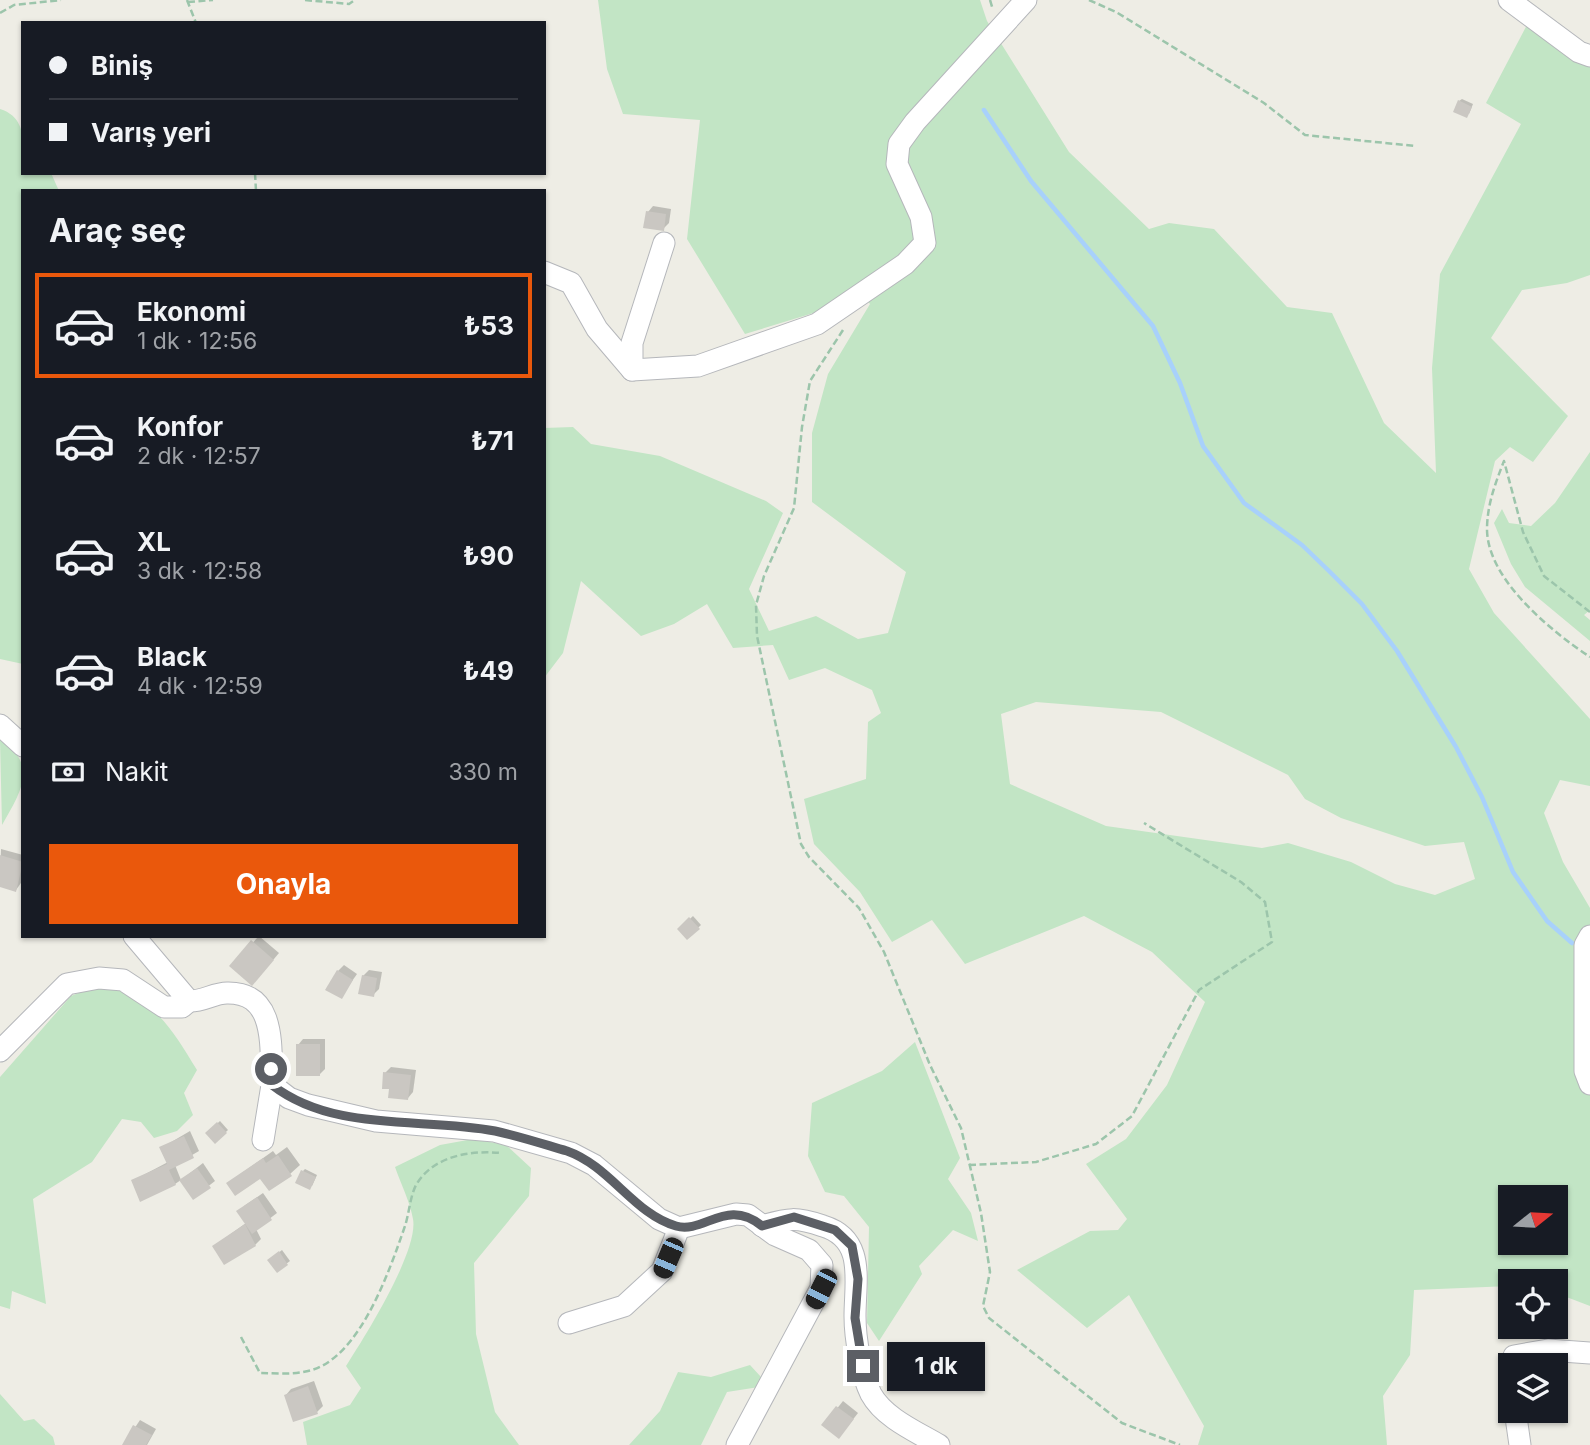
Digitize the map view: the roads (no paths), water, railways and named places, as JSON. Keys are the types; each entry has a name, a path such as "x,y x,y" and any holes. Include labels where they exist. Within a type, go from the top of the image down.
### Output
{"street":[{"path":"632,370 698,366 817,324 905,264 925,243 921,217 897,164 899,144 915,122 1026,0"},
{"path":"1509,0 1579,52 1590,56"},
{"path":"632,370 632,343 664,243"},
{"path":"546,273 571,283 597,329 632,370"},
{"path":"0,725 21,744"},
{"path":"1590,936 1585,945 1585,1071 1590,1084"},
{"path":"136,938 189,1001"},
{"path":"0,1051 67,984 99,978 123,980 164,1007 182,1007 189,1001 226,993 243,995 257,1003 268,1017 272,1085 263,1140"},
{"path":"272,1085 289,1098 307,1105 376,1121 494,1131 571,1153 594,1165 659,1219 680,1227 736,1214 748,1215 762,1226 809,1250 822,1265 821,1289 737,1445"},
{"path":"762,1226 794,1217 835,1230 852,1246 858,1279 855,1318 863,1366 872,1395 901,1423 939,1445"},
{"path":"569,1322 624,1306 662,1271 680,1227"},
{"path":"1531,1353 1548,1350 1590,1353"},
{"path":"1517,1423 1520,1445"}],"waterway":[{"path":"984,110 1031,181 1153,326 1180,383 1203,446 1244,503 1302,545 1328,570 1362,604 1397,651 1456,747 1482,797 1513,872 1547,921 1572,943"}]}
